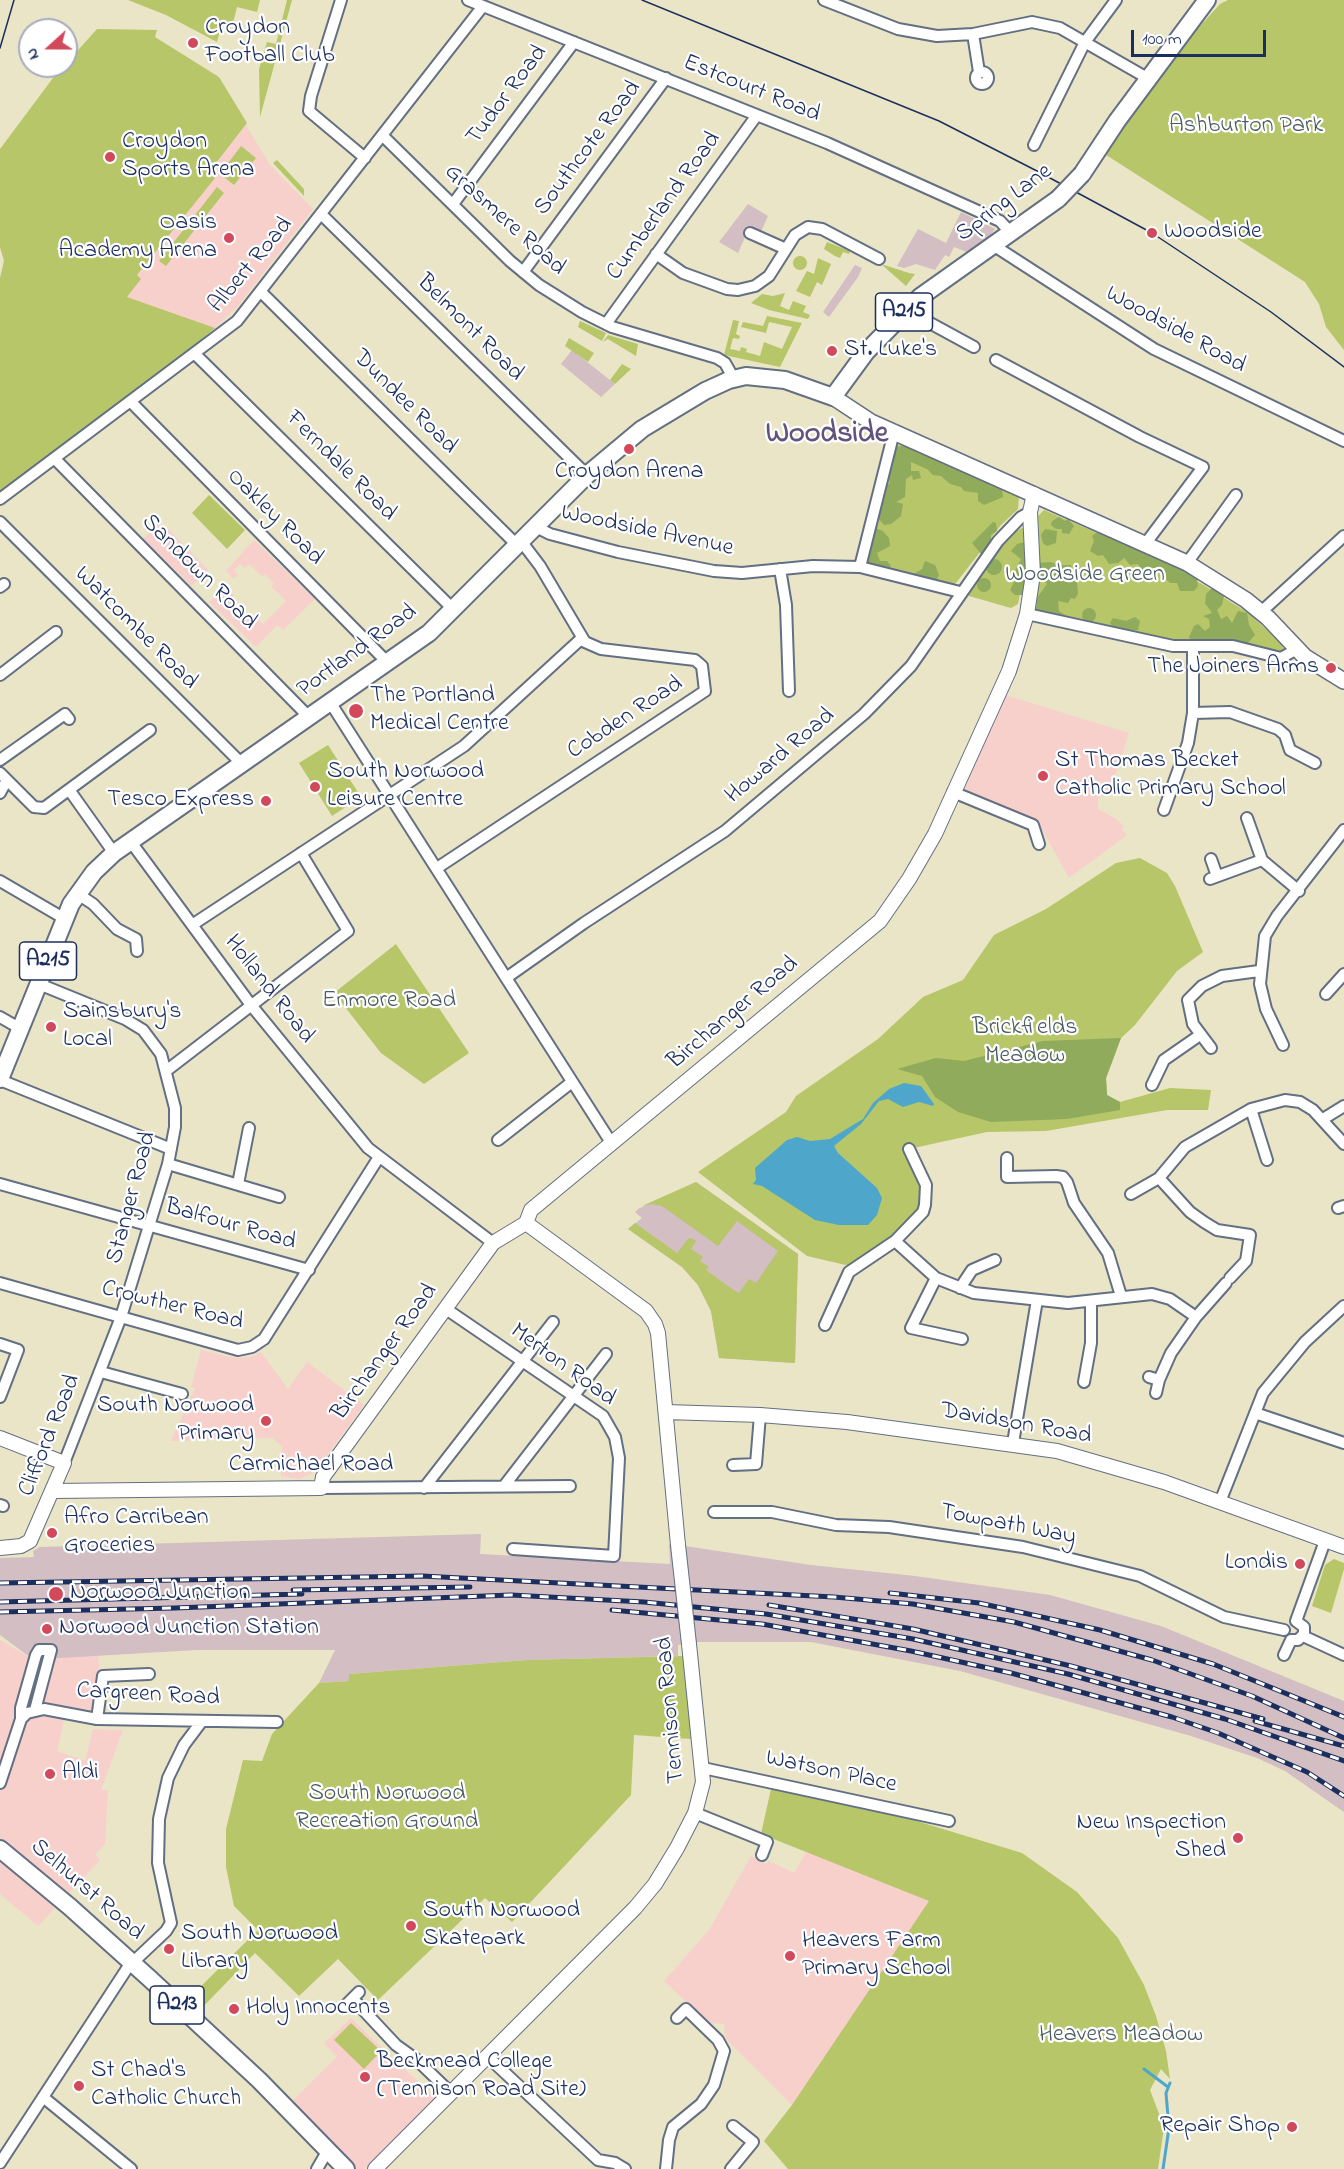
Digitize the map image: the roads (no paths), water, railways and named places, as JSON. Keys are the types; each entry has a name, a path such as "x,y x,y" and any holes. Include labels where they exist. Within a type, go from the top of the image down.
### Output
{"main road":[{"name":"Spring Lane","path":"833,397 866,352 906,310 942,279 1058,199 1082,174 1208,0"},
{"name":"Portland Road","path":"0,1079 65,919 78,894 94,872 114,854 236,760 309,717 429,633 587,475 656,420 705,391 734,378 767,376 805,386 833,397"},
{"path":"833,397 862,417 1187,563 1261,612 1311,662 1344,681"},
{"name":"Selhurst Road","path":"0,1849 132,1963 259,2080 346,2169"}],"street":[{"path":"341,0 311,96 309,111 365,158"},
{"name":"Estcourt Road","path":"468,0 858,156 1000,221 1011,233"},
{"path":"824,0 898,29 938,36 973,34 1032,22 1060,28 1149,79"},
{"path":"1034,145 1085,42 1116,0"},
{"name":"Albert Road","path":"0,499 132,403 237,321 483,6"},
{"path":"973,34 979,72"},
{"name":"Tudor Road","path":"453,204 574,42"},
{"name":"Southcote Road","path":"523,272 666,78"},
{"name":"Cumberland Road","path":"606,324 757,115"},
{"name":"Grasmere Road","path":"383,136 523,272 569,305 606,324 717,358 725,363 734,378"},
{"name":"Belmont Road","path":"321,214 587,475"},
{"path":"656,254 683,273 727,289 738,290 750,288 764,280 799,231 813,226 850,242 879,259"},
{"path":"750,233 786,249"},
{"name":"Woodside Road","path":"993,245 1154,349 1344,441"},
{"name":"Dundee Road","path":"261,292 519,543"},
{"path":"906,310 975,347"},
{"name":"Ferndale Road","path":"195,354 454,610"},
{"path":"996,360 1203,468 1146,543"},
{"name":"Oakley Road","path":"132,403 388,663"},
{"path":"894,432 860,567 960,592"},
{"name":"Sandown Road","path":"56,460 309,717"},
{"name":"Birchanger Road","path":"321,1488 323,1478 493,1243 526,1223 531,1210 880,921 924,854 1009,671 1027,614 1033,574 1029,512 1034,494"},
{"path":"1187,563 1236,495"},
{"name":"Howard Road","path":"506,978 584,923 725,831 800,770 891,690 927,646 960,592 998,541 1029,512"},
{"name":"Watcombe Road","path":"0,522 236,760"},
{"name":"Woodside Avenue","path":"536,527 550,534 618,552 714,571 742,573 813,566 860,567"},
{"path":"1261,612 1344,536"},
{"path":"192,925 464,746 582,638 544,572 519,543"},
{"path":"780,569 786,605 789,691"},
{"path":"1027,614 1145,641 1193,647 1233,646 1281,658 1297,649"},
{"path":"0,675 56,632"},
{"name":"Cobden Road","path":"437,868 705,691 702,666 695,660 600,649 590,645 582,638"},
{"path":"1164,810 1188,743 1193,713 1193,647"},
{"path":"330,702 612,1144"},
{"path":"1193,713 1230,712 1278,729 1285,735 1290,750 1315,763"},
{"path":"0,760 65,714 69,719"},
{"path":"4,777 34,807 44,808 150,730"},
{"path":"0,793 4,777"},
{"path":"70,791 114,854"},
{"path":"953,792 1033,825 1039,844"},
{"path":"1247,818 1262,860 1299,891"},
{"path":"1283,1045 1262,997 1259,971 1265,936 1270,926 1344,830"},
{"name":"Holland Road","path":"131,842 251,1005 353,1131 379,1157 411,1178 493,1243"},
{"path":"166,1071 348,931 301,853"},
{"path":"1211,859 1213,878 1262,860"},
{"path":"0,881 65,919"},
{"path":"78,894 93,904 117,929 136,939 137,951"},
{"path":"1211,1048 1200,1035 1188,1007 1188,1000 1192,994 1222,976 1259,971"},
{"path":"1326,994 1344,974"},
{"name":"Stanger Road","path":"39,984 138,1026 158,1047 166,1071 175,1108 171,1149 121,1317"},
{"path":"0,1017 21,1029"},
{"path":"1152,1085 1164,1060 1200,1035"},
{"path":"0,1079 171,1149"},
{"path":"498,1140 572,1082"},
{"path":"1131,1194 1159,1178 1185,1147 1251,1109 1274,1101 1300,1102 1323,1119 1344,1144"},
{"path":"1323,1119 1344,1106"},
{"path":"1251,1109 1267,1160"},
{"path":"238,1184 249,1128"},
{"path":"825,1325 849,1272 895,1241 923,1212 926,1185 909,1149"},
{"name":"Crowther Road","path":"0,1283 238,1350 252,1347 264,1339 379,1157"},
{"path":"1007,1158 1007,1177 1063,1177 1074,1203 1108,1253 1120,1296"},
{"path":"168,1164 279,1197"},
{"path":"1156,1394 1154,1379 1171,1353 1196,1317 1246,1261 1250,1235 1217,1230 1190,1212 1159,1178"},
{"name":"Balfour Road","path":"0,1184 309,1270"},
{"name":"Tennison Road","path":"375,2169 655,1884 695,1813 700,1799 703,1768 678,1545 658,1333 652,1318 526,1223"},
{"path":"895,1241 936,1278 974,1293 1068,1303 1091,1302 1144,1293 1160,1295 1196,1317"},
{"path":"960,1288 972,1270 995,1260"},
{"path":"936,1278 911,1328 962,1339"},
{"path":"1013,1443 1037,1300"},
{"path":"1084,1382 1092,1331 1091,1302"},
{"path":"1220,1502 1263,1393 1305,1342 1344,1306"},
{"name":"Merton Road","path":"446,1309 603,1416 615,1437 618,1458 615,1556 513,1549"},
{"name":"Clifford Road","path":"0,1548 21,1546 30,1541 53,1491 121,1317"},
{"path":"424,1488 553,1322"},
{"path":"0,1344 18,1350 0,1397"},
{"path":"504,1486 606,1354"},
{"path":"101,1372 182,1394"},
{"name":"Davidson Road","path":"666,1412 760,1415 898,1428 1057,1451 1120,1468 1344,1547"},
{"path":"1255,1413 1344,1443"},
{"path":"733,1465 756,1464 760,1415"},
{"path":"0,1438 64,1463"},
{"name":"Carmichael Road","path":"53,1491 570,1486"},
{"name":"Towpath Way","path":"714,1512 772,1512 836,1525 889,1527 1023,1547 1140,1576 1224,1617 1284,1630"},
{"path":"1296,1621 1325,1541"},
{"path":"1296,1621 1304,1627 1303,1636 1298,1640 1291,1640 1286,1636 1284,1630 1288,1622 1296,1621"},
{"path":"1303,1636 1344,1656"},
{"path":"1284,1656 1291,1640"},
{"path":"0,1783 21,1719 21,1708 36,1655 39,1650 51,1650 35,1710 21,1719"},
{"path":"97,1719 103,1676 149,1674"},
{"name":"Cargreen Road","path":"35,1710 97,1719 277,1722"},
{"path":"0,2163 132,1963 166,1931 171,1923 158,1863 159,1819 168,1778 184,1745 202,1720"},
{"name":"Watson Place","path":"703,1768 949,1821"},
{"path":"695,1813 767,1842 762,1855"},
{"path":"353,1999 396,2045 417,2060 451,2093"},
{"path":"666,2169 669,2162 669,2140 673,2127 701,2104 714,2085 724,2051 718,2040 686,2009 676,2018"},
{"path":"487,2056 598,2160 629,2167"},
{"path":"43,2097 131,2169"},
{"path":"731,2169 757,2144 733,2126"},
{"path":"317,2169 328,2150"}],"water":[{"path":"904,1083 921,1086 934,1104 933,1106 919,1102 903,1107 888,1099 879,1101 861,1124 834,1146 838,1153 877,1188 882,1198 877,1215 868,1225 839,1225 815,1220 762,1186 753,1184 756,1180 755,1168 787,1140 797,1137 810,1141 830,1139 863,1119 873,1103 889,1089"}],"waterway":[{"path":"1144,2069 1168,2087"},
{"path":"1163,2169 1169,2128 1166,2093 1170,2083"}],"tram line":[{"path":"0,48 14,0"},
{"path":"642,0 939,121 1037,171 1152,233 1271,312 1344,367"}],"railway":[{"path":"0,1583 422,1576 834,1597 913,1604 1014,1622 1152,1660 1252,1696 1344,1738"},
{"path":"293,1590 470,1587"},
{"path":"890,1593 979,1603 1100,1630 1213,1664 1344,1717"},
{"path":"0,1602 302,1594"},
{"path":"0,1612 175,1608 511,1595 644,1602 766,1614 913,1639 1068,1674 1225,1719 1344,1761"},
{"path":"769,1605 913,1629 1071,1666 1263,1719"},
{"path":"612,1610 762,1624 911,1651 1011,1673 1172,1717 1218,1733 1307,1772 1344,1796"},
{"path":"1255,1721 1344,1746"}],"place":[{"name":"Croydon Football Club","path":"193,43"},
{"name":"Croydon Sports Arena","path":"110,157"},
{"name":"Woodside","path":"1152,233"},
{"name":"Oasis Academy Arena","path":"229,238"},
{"name":"St. Luke's","path":"832,351"},
{"name":"Croydon Arena","path":"629,449"},
{"name":"The Joiners Arms","path":"1331,668"},
{"name":"The Portland Medical Centre","path":"356,711"},
{"name":"St Thomas Becket Catholic Primary School","path":"1043,776"},
{"name":"South Norwood Leisure Centre","path":"315,787"},
{"name":"Tesco Express","path":"266,801"},
{"name":"Sainsbury's Local","path":"51,1027"},
{"name":"South Norwood Primary","path":"266,1421"},
{"name":"Afro Carribean Groceries","path":"52,1533"},
{"name":"Londis","path":"1300,1564"},
{"name":"Norwood Junction","path":"56,1594"},
{"name":"Norwood Junction Station","path":"47,1629"},
{"name":"Aldi","path":"50,1774"},
{"name":"New Inspection Shed","path":"1238,1838"},
{"name":"South Norwood Skatepark","path":"411,1926"},
{"name":"South Norwood Library","path":"169,1949"},
{"name":"Heavers Farm Primary School","path":"790,1956"},
{"name":"Holy Innocents","path":"234,2009"},
{"name":"Beckmead College (Tennison Road Site)","path":"365,2077"},
{"name":"St Chad's Catholic Church","path":"79,2086"},
{"name":"Repair Shop","path":"1292,2127"}],"district":[{"name":"Woodside","path":"827,436"}],"park label":[{"name":"Ashburton Park","path":"1246,127"},
{"name":"Woodside Green","path":"1085,576"},
{"name":"Enmore Road","path":"389,1002"},
{"name":"Brickfields Meadow","path":"1025,1043"},
{"name":"South Norwood Recreation Ground","path":"387,1809"},
{"name":"Heavers Meadow","path":"1121,2036"}]}
